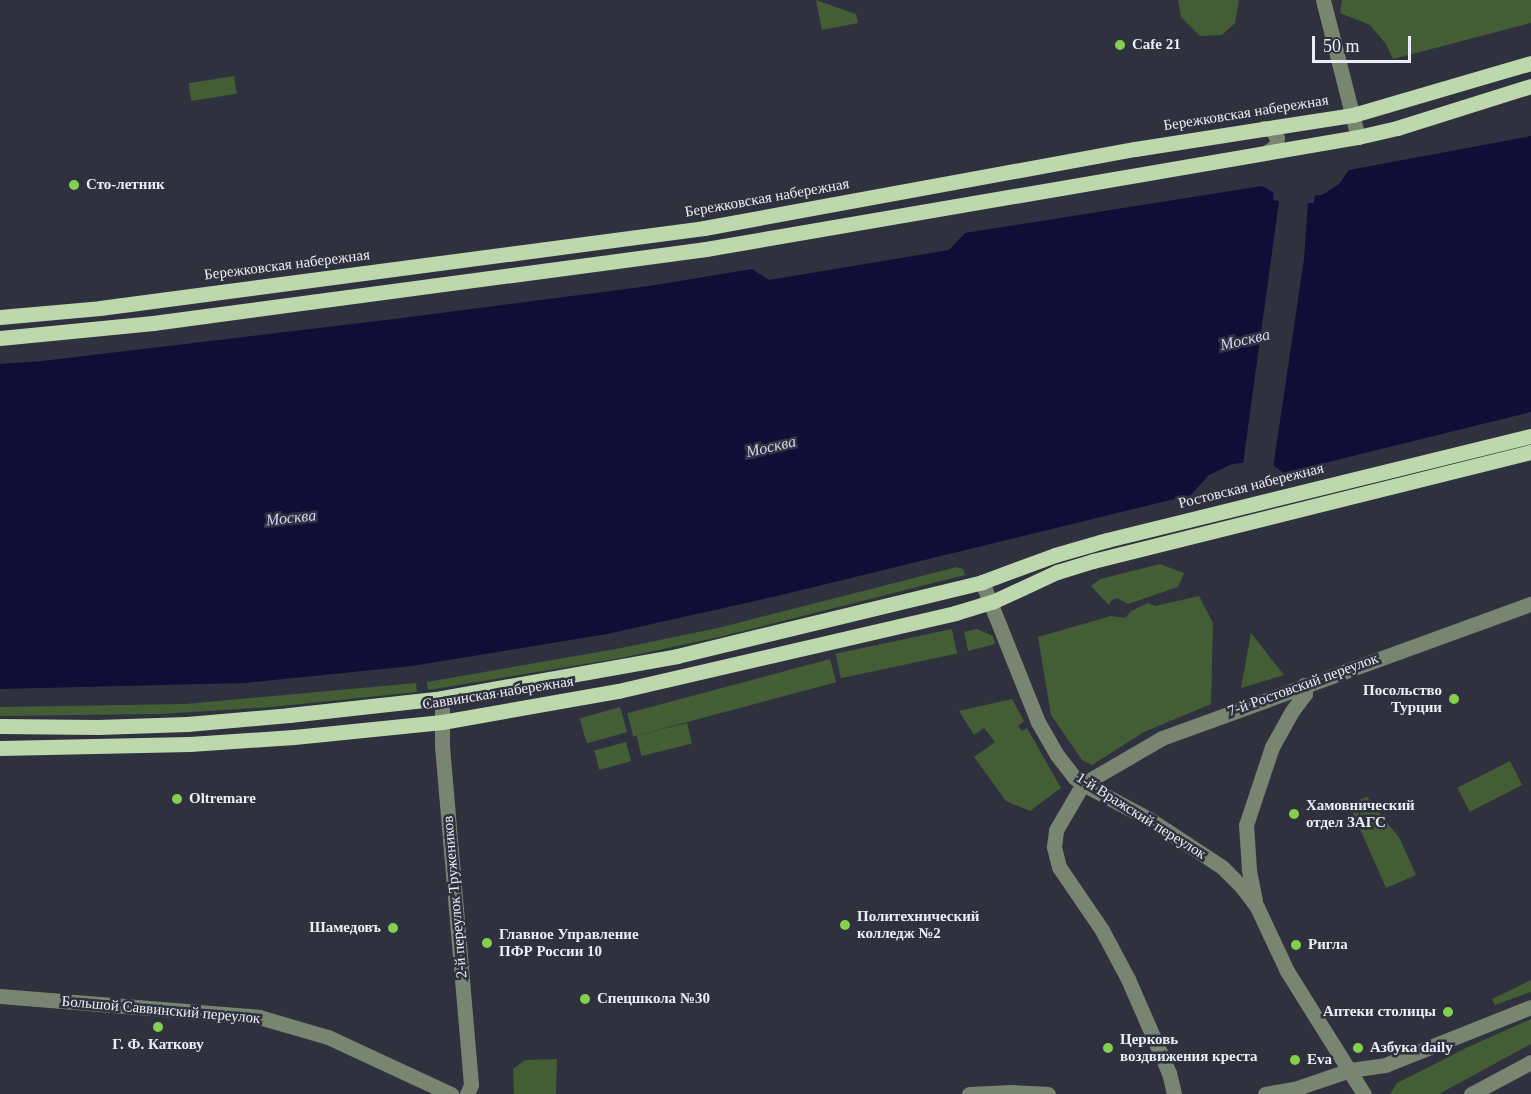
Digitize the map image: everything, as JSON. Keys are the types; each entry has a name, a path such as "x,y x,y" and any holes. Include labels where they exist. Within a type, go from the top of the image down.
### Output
{"main road":[{"name":"Бережковская набережная","path":"0,317 100,308 704,228 1124,151 1353,115 1405,102 1531,63"},
{"path":"0,338 153,323 706,249 1358,137 1397,128 1531,86"},
{"name":"Ростовская набережная","path":"982,582 1055,555 1117,537 1531,436"},
{"path":"992,602 1057,572 1093,561 1531,452"},
{"name":"Саввинская набережная","path":"0,726 98,727 187,723 442,698 677,656 982,582"},
{"name":"Саввинская набережная","path":"0,748 190,744 442,722 618,691 723,669 992,602"}],"street":[{"path":"1323,0 1358,137"},
{"path":"1264,128 1272,130 1277,138 1276,146 1268,151"},
{"name":"1-й Вражский переулок","path":"982,582 992,602 1038,722 1057,755 1083,784 1149,819 1222,867 1242,887 1257,907 1287,971 1364,1094"},
{"name":"7-й Ростовский переулок","path":"1083,784 1162,738 1531,604"},
{"path":"1257,907 1249,868 1246,825 1272,747 1292,711 1305,694 1300,687"},
{"name":"2-й переулок Тружеников","path":"442,698 471,1085 467,1094"},
{"path":"1083,784 1056,830 1054,847 1059,867 1102,930 1128,980 1169,1072 1174,1094"},
{"name":"Большой Саввинский переулок","path":"0,996 260,1017 328,1037 451,1094"},
{"path":"1266,1094 1294,1089 1350,1070 1385,1065 1531,1007"},
{"path":"1471,1094 1531,1062"},
{"path":"969,1094 1011,1092 1048,1094"}],"green space":[{"path":"816,0 856,14 858,23 822,30"},
{"path":"1178,0 1239,0 1235,23 1222,35 1200,36 1181,17"},
{"path":"1342,0 1531,0 1531,23 1393,59 1386,44 1370,25 1340,13"},
{"path":"234,76 237,94 191,101 189,83"},
{"path":"1160,564 1184,573 1178,587 1128,604 1117,598 1109,605 1091,586 1100,579"},
{"path":"957,567 963,569 965,575 719,637 621,658 428,690 427,682 616,649 718,628"},
{"path":"1199,596 1213,623 1211,704 1144,732 1092,765 1082,760 1051,715 1038,637 1111,616 1125,618 1131,611 1148,603 1155,606"},
{"path":"952,629 957,653 841,678 836,654"},
{"path":"977,629 993,636 995,644 968,651 964,632"},
{"path":"1251,633 1284,675 1241,688"},
{"path":"830,659 836,682 633,737 627,713"},
{"path":"416,683 417,692 272,707 160,714 0,716 0,707 185,704"},
{"path":"1012,699 1024,721 1018,726 1022,731 1027,728 1061,788 1030,811 1006,801 974,757 995,742 984,728 974,735 959,711"},
{"path":"620,707 627,732 587,744 580,719"},
{"path":"687,723 692,743 642,756 637,736"},
{"path":"626,742 631,761 599,770 594,751"},
{"path":"1510,761 1522,785 1470,812 1457,788"},
{"path":"1367,797 1400,839 1416,875 1386,888 1349,804"},
{"path":"1531,980 1531,992 1495,1005 1492,999"},
{"path":"1531,1019 1531,1044 1439,1094 1390,1094 1397,1083 1468,1047"},
{"path":"557,1059 556,1094 514,1094 513,1069 525,1060"}],"water":[{"name":"Москва","path":"1531,136 1531,412 1284,473 1270,463 1259,461 1232,464 1209,475 1191,495 777,596 607,634 412,666 244,683 0,689 0,364 394,319 649,286 752,269 769,280 949,250 965,233 1262,186 1282,197 1322,195 1339,184 1349,170"}],"pier":[{"path":"1274,190 1283,194 1315,193 1314,203 1308,203 1304,259 1273,468 1278,469 1278,472 1259,464 1238,466 1243,464 1279,201 1273,200"}],"place":[{"name":"Cafe 21","path":"1120,45"},
{"name":"Сто-летник","path":"74,185"},
{"name":"Посольство Турции","path":"1454,699"},
{"name":"Oltremare","path":"177,799"},
{"name":"Хамовнический отдел ЗАГС","path":"1294,814"},
{"name":"Политехнический колледж №2","path":"845,925"},
{"name":"Шамедовъ","path":"393,928"},
{"name":"Главное Управление ПФР России 10","path":"487,943"},
{"name":"Ригла","path":"1296,945"},
{"name":"Спецшкола №30","path":"585,999"},
{"name":"Аптеки столицы","path":"1448,1012"},
{"name":"Г. Ф. Каткову","path":"158,1027"},
{"name":"Церковь воздвижения креста","path":"1108,1048"},
{"name":"Азбука daily","path":"1358,1048"},
{"name":"Eva","path":"1295,1060"}]}
